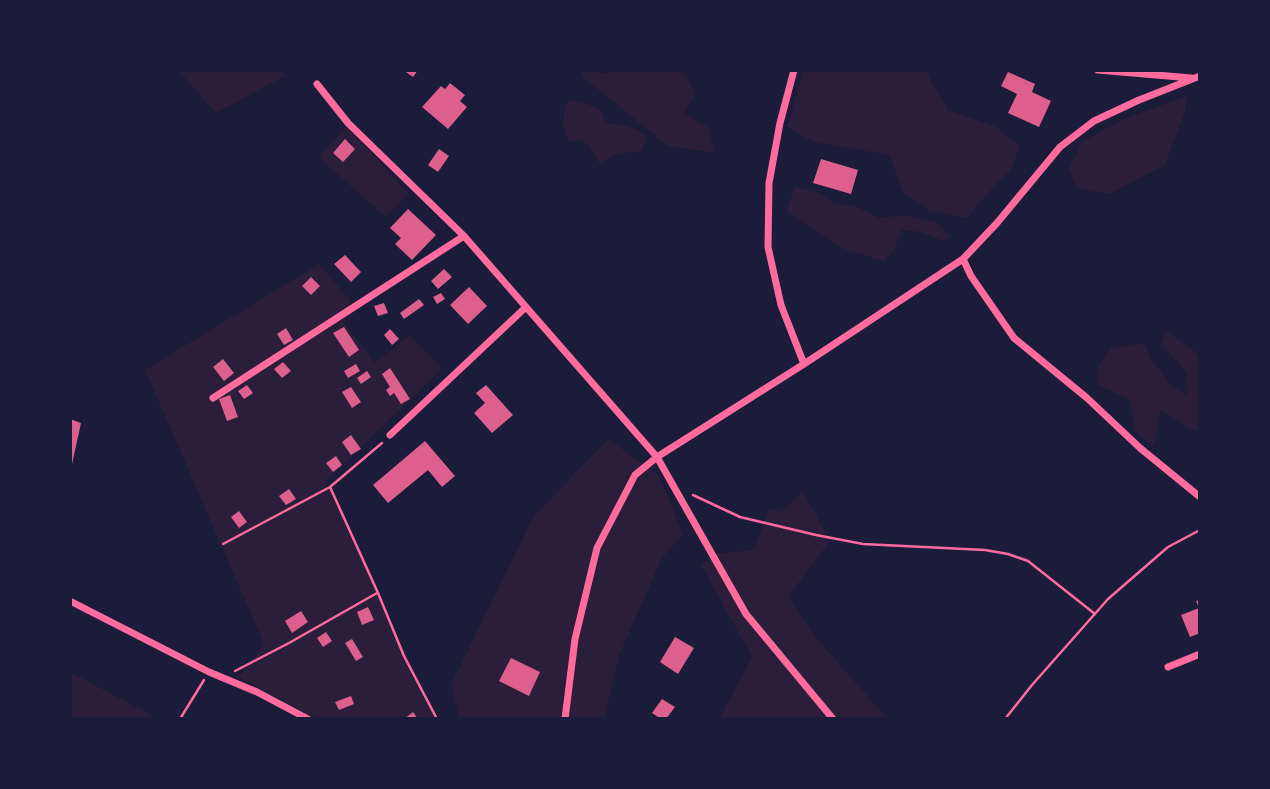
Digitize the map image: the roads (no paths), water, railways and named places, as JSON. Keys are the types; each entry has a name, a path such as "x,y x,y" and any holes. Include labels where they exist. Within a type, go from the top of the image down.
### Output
{"street":[{"path":"794,70 780,123 769,183 768,247 781,305 804,364"},
{"path":"1098,70 1197,77"},
{"path":"564,718 575,639 597,548 635,475 657,457 963,259 997,223 1060,147 1094,121 1197,77"},
{"path":"317,84 348,123 464,236 657,457 746,614 833,719"},
{"path":"213,398 464,236"},
{"path":"963,259 971,276 1014,338 1087,398 1140,448 1200,496"},
{"path":"390,435 526,307"},
{"path":"70,601 308,719"},
{"path":"1168,667 1200,654"}]}
